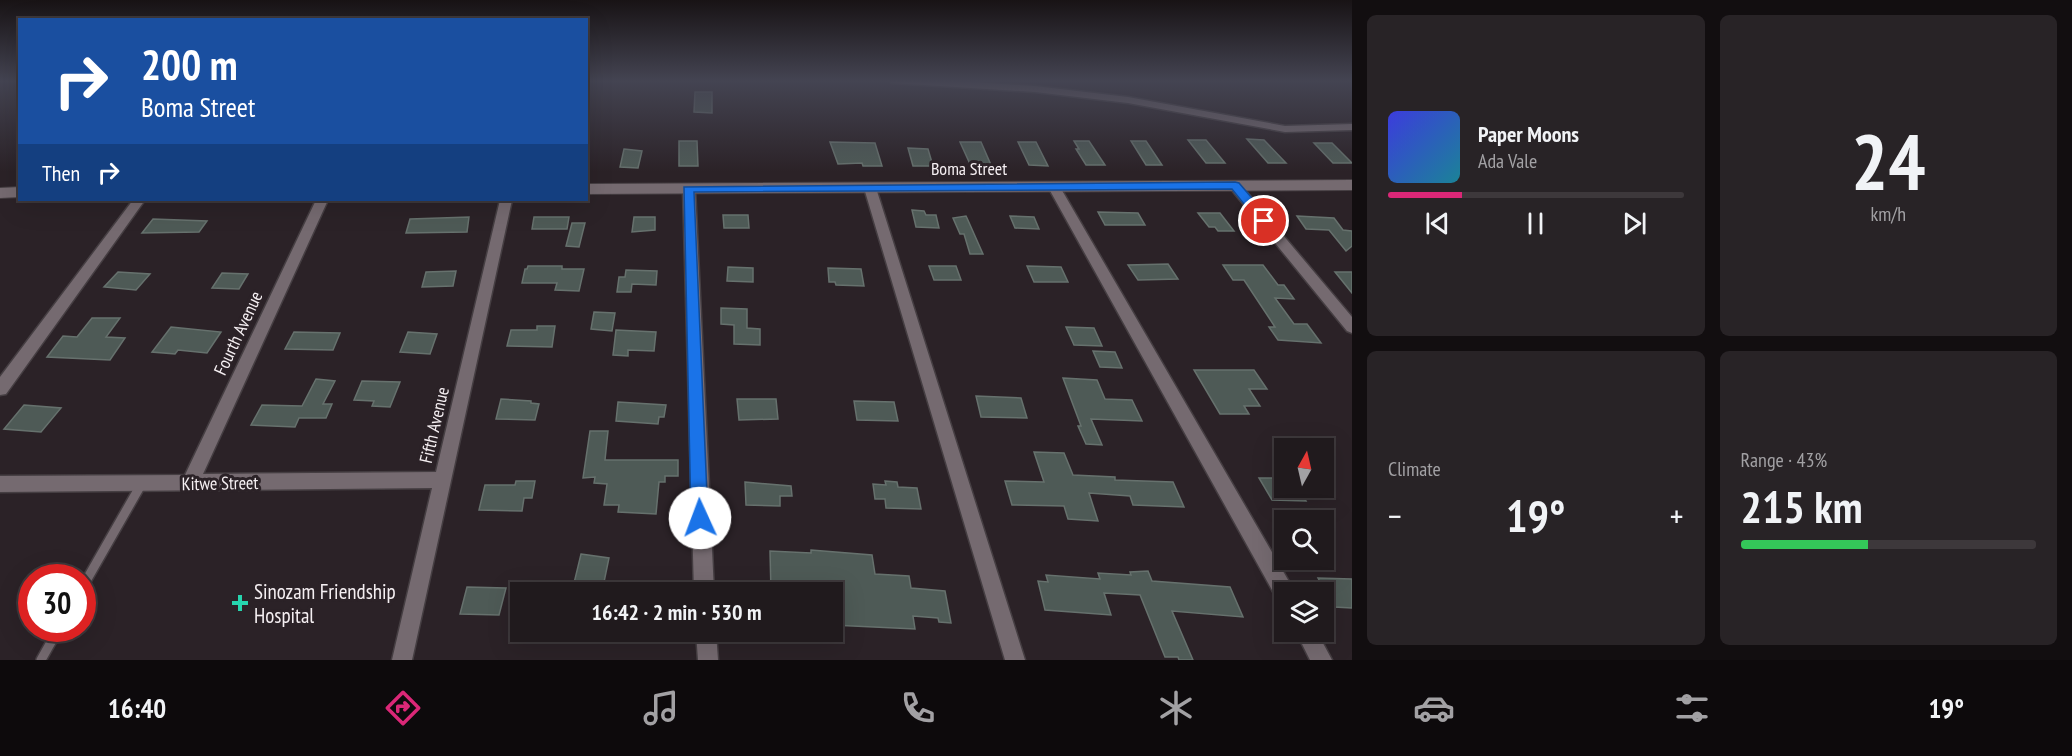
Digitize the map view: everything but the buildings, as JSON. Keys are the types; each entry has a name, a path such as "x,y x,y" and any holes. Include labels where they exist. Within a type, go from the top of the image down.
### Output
{"street":[{"path":"1186,111 1285,129 1352,127"},
{"name":"Boma Street","path":"588,189 1352,185"},
{"path":"1235,186 1352,327"},
{"path":"1054,187 1278,582"},
{"path":"870,188 1015,660"},
{"path":"688,189 704,582"},
{"path":"0,193 18,192"},
{"path":"0,389 138,201"},
{"name":"Fourth Avenue","path":"190,483 322,201"},
{"name":"Fifth Avenue","path":"402,660 506,201"},
{"name":"Kitwe Street","path":"0,484 441,480"},
{"path":"707,642 708,660"},
{"path":"1312,642 1323,660"}],"lane":[{"path":"96,564 142,483"},
{"path":"42,660 52,642"}],"place":[{"name":"Sinozam Friendship Hospital","path":"240,603"}],"route":[{"path":"700,518 688,189 1235,186 1264,221"}]}
